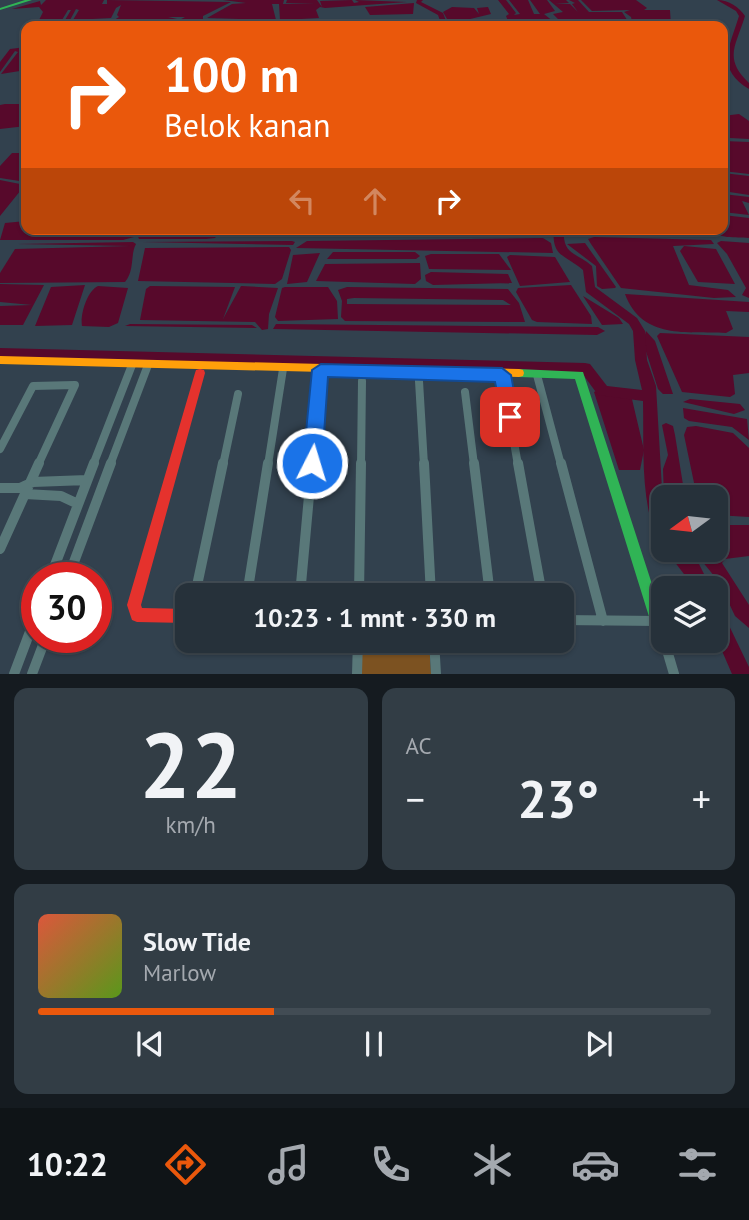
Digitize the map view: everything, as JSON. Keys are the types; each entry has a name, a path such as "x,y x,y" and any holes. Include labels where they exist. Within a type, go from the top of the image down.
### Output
{"main road":[{"path":"0,7 20,0"},
{"path":"0,7 30,0"},
{"path":"0,360 579,375 651,602"},
{"path":"175,616 137,615 134,605 200,373"}],"street":[{"path":"56,562 132,365"},
{"path":"74,562 148,365"},
{"path":"249,583 283,369"},
{"path":"301,583 321,370"},
{"path":"502,375 540,583"},
{"path":"537,375 603,621"},
{"path":"359,583 362,381"},
{"path":"419,382 431,583"},
{"path":"0,449 33,386 75,385 33,482 23,492 0,549"},
{"path":"465,392 488,583"},
{"path":"198,583 238,394"},
{"path":"33,482 88,480"},
{"path":"69,498 68,490 75,482"},
{"path":"0,488 69,498 78,504"},
{"path":"574,620 651,621"},
{"path":"14,674 22,653"},
{"path":"32,674 40,653"},
{"path":"357,674 358,653"},
{"path":"435,653 436,674"},
{"path":"667,653 674,674"}],"shaded area":[{"path":"46,0 104,0 102,4 107,4 107,0 231,2 203,16 203,21 177,21 185,17 168,17 177,19 96,21 114,20 119,17 117,15 121,5 116,8 111,18 73,20 79,10 76,9 70,20 65,20 71,10 68,10 62,20 50,21 38,21 43,12 39,7 12,9 40,1 41,5"},
{"path":"223,0 284,0 283,4 315,3 286,3 287,0 317,0 322,7 320,1 407,2 325,8 320,7 316,10 319,18 280,20 279,4 272,4 276,20 207,18 232,4 246,3"},
{"path":"498,0 506,0 516,13 514,15 520,14 509,0 528,0 534,14 540,14 530,0 547,0 555,11 544,14 553,21 508,21 506,16 509,14"},
{"path":"549,0 566,0 569,3 555,4 570,4 578,12 572,4 575,3 569,0 578,0 589,12 622,12 628,21 560,21 553,14 563,12"},
{"path":"581,0 636,0 647,8 644,10 670,10 671,21 632,21 624,12 630,10 592,11"},
{"path":"414,3 413,14 370,15 365,7"},
{"path":"452,7 474,8 479,14 477,8 488,7 491,14 466,20 447,19 443,12"},
{"path":"21,48 21,71 1,74 18,52 15,51 0,72 0,62 10,49"},
{"path":"21,104 21,127 0,129 0,105"},
{"path":"739,114 749,121 749,139 728,136 728,115"},
{"path":"728,141 749,142 749,174 728,172"},
{"path":"12,153 21,153 21,181 0,178 0,166"},
{"path":"728,174 749,176 749,195 728,192"},
{"path":"0,180 21,184 21,190 0,216"},
{"path":"728,195 749,197 749,203 742,201 749,215 728,213"},
{"path":"728,216 749,218 749,238 720,235 728,235"},
{"path":"21,221 21,235 134,237 123,240 0,240 5,223"},
{"path":"137,235 217,235 206,239 139,239"},
{"path":"585,235 700,235 697,236"},
{"path":"543,238 551,243 553,253 296,248 307,241"},
{"path":"588,239 711,240 714,244 673,246 689,285 728,290 736,297 714,298 621,288"},
{"path":"292,241 295,242 293,245 142,242"},
{"path":"585,243 615,288 602,289 597,286 596,266 567,244"},
{"path":"717,243 749,243 749,298 742,295 746,288 727,254"},
{"path":"17,244 136,244 125,282 0,283 0,273 15,249 130,246"},
{"path":"684,246 716,249 735,284 698,282 680,251"},
{"path":"289,247 291,250 282,279 275,284 138,281 145,248"},
{"path":"333,252 415,252 420,256 416,259 327,259"},
{"path":"320,253 307,282 287,284 293,255"},
{"path":"499,254 511,270 429,269 425,256"},
{"path":"507,257 555,257 570,282 520,286"},
{"path":"420,263 421,279 415,284 316,281 325,264"},
{"path":"431,272 508,274 512,283 433,285 426,281 425,275"},
{"path":"0,284 44,285 23,325 0,325 0,306 32,305 0,302"},
{"path":"85,285 72,325 35,326 51,287"},
{"path":"571,285 591,316 592,324 532,320 516,292 518,288"},
{"path":"98,286 128,288 118,323 109,327 82,326 85,304"},
{"path":"150,286 235,287 223,319 241,286 278,288 269,314 268,329 262,330 255,322 140,320 146,289"},
{"path":"328,287 337,301 338,319 278,321 275,317 282,288"},
{"path":"347,287 508,289 519,303 525,322 345,321 341,317 342,301 338,290","holes":["354,298 503,300 511,305 347,304 347,299"]},
{"path":"625,294 749,302 749,312 726,311 733,329 726,333 667,330 642,319"},
{"path":"583,296 619,318 623,324 602,325"},
{"path":"276,324 598,327 605,331 597,335 273,329"},
{"path":"252,325 257,328 125,326"},
{"path":"646,331 655,341 673,394 663,394 658,389 643,342"},
{"path":"660,333 749,337 749,373 733,375 735,394 730,397 682,392 657,336"},
{"path":"594,392 631,395 644,450 640,470 619,470"},
{"path":"690,399 740,404 745,410 734,414 683,402"},
{"path":"683,408 747,419 749,440 732,427 689,421 684,418"},
{"path":"666,423 673,426 683,485 664,485 663,469 668,455 662,425"},
{"path":"696,426 733,433 749,448 749,517 728,516 728,485 694,485 684,435 687,427"},
{"path":"728,525 749,525 749,556 728,559"},
{"path":"703,562 723,562 749,605 749,628 735,616 728,601 728,576 714,576"},
{"path":"362,653 430,653 431,674 361,674"}],"waterway":[{"path":"420,0 418,2 441,14 443,21"},
{"path":"720,0 738,10 742,16 729,54 733,68 749,87"},
{"path":"558,235 562,250 588,269 590,289 633,321 639,331 641,360 649,386 653,485"},
{"path":"0,353 585,368 603,391 649,396"},
{"path":"686,562 696,576"},
{"path":"728,643 742,674"}],"traffic: fast":[{"path":"0,9 30,0"},
{"path":"519,373 579,375 651,601"}],"traffic: slow":[{"path":"0,360 519,373"}],"traffic: jam":[{"path":"175,616 137,615 134,605 200,373"}],"route":[{"path":"312,463 321,370 502,375 510,417"}]}
